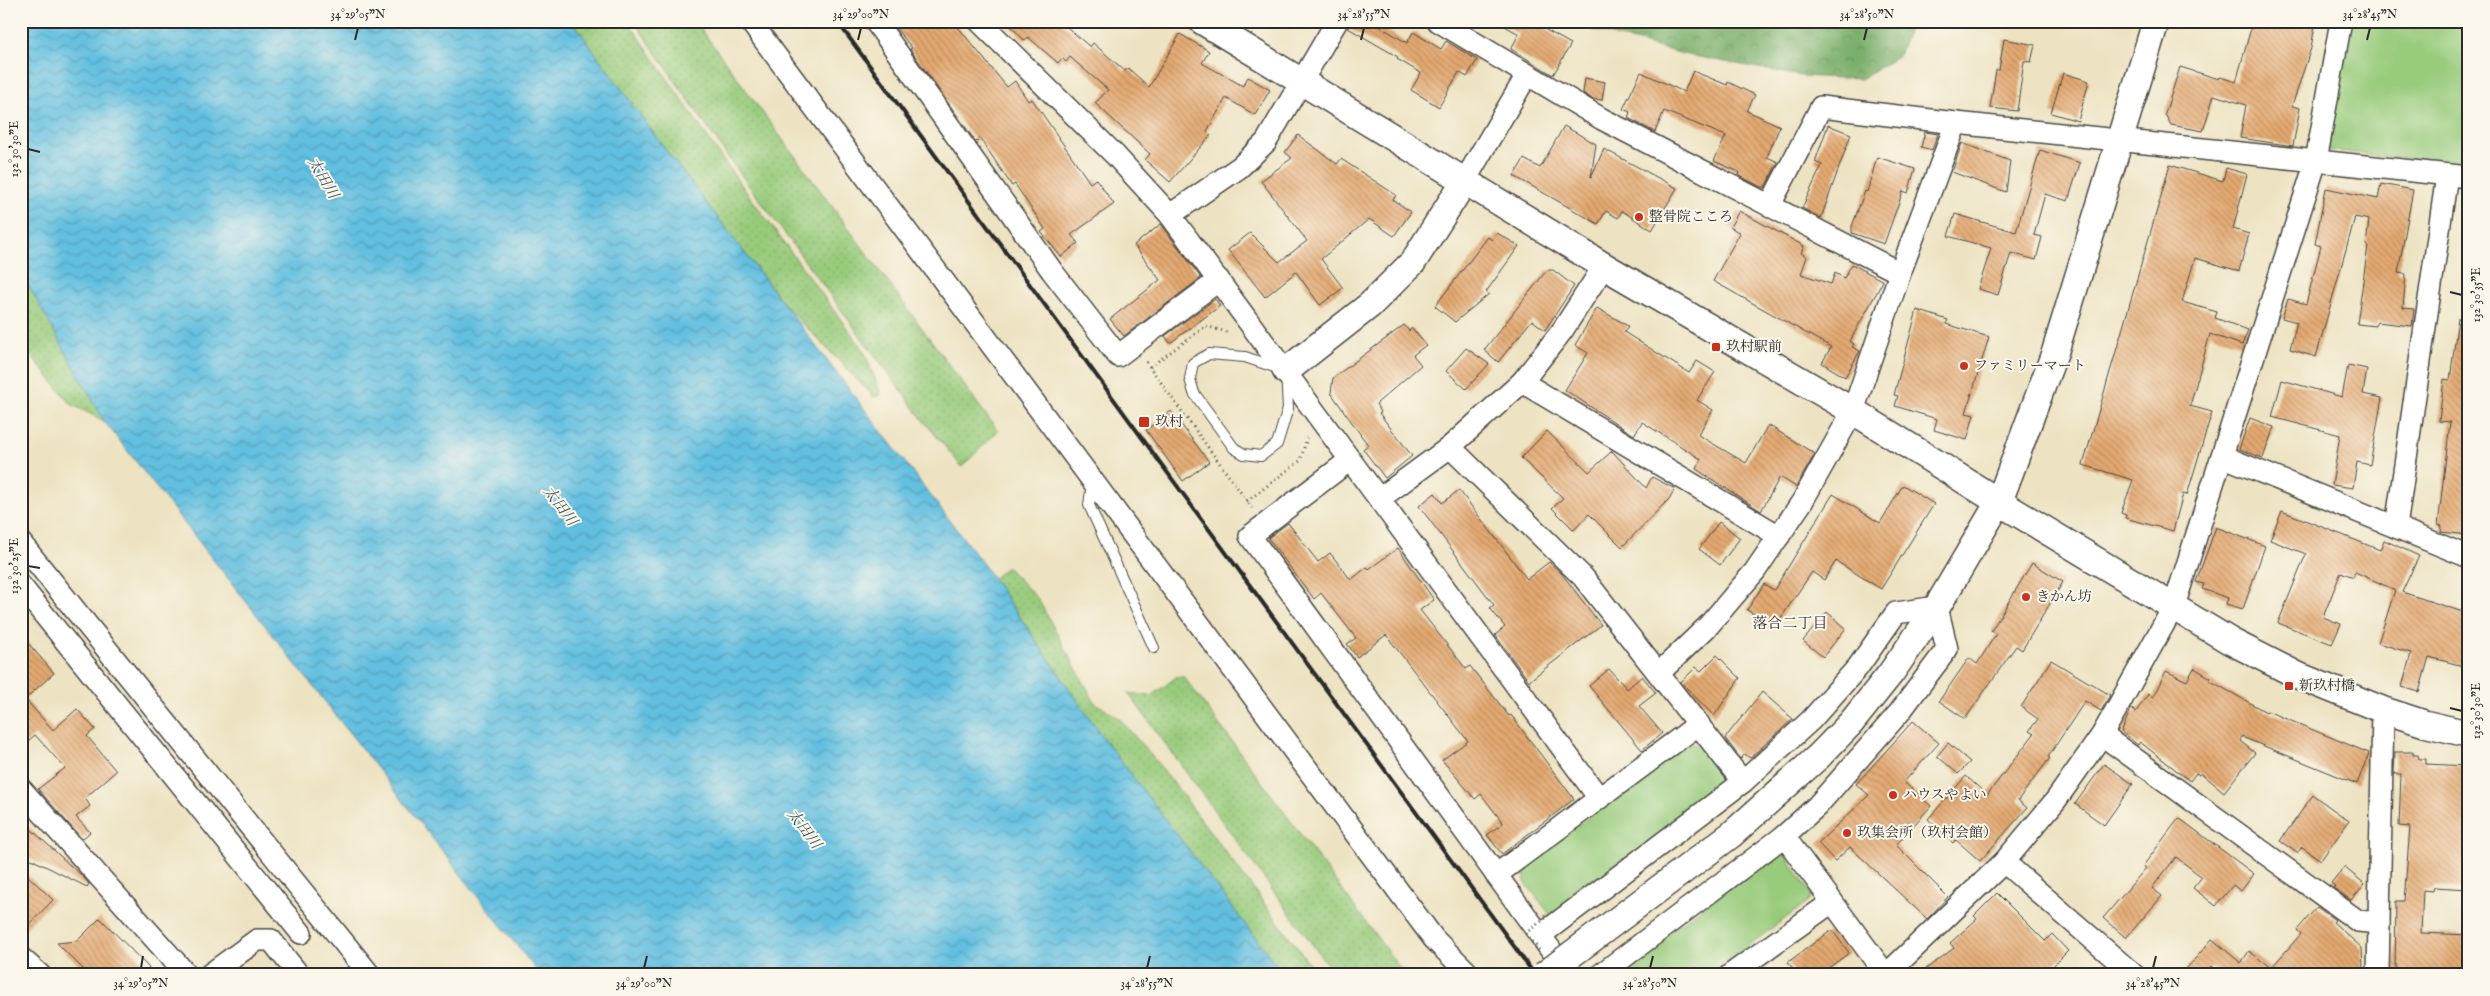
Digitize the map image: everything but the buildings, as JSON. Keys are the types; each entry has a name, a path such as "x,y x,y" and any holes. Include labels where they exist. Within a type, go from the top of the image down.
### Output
{"street":[{"path":"750,21 1434,939 1470,975"},
{"path":"875,21 1052,271 1118,356 1219,280"},
{"path":"979,21 1114,155 1170,215 1599,798"},
{"path":"1202,21 1464,182 1853,411 1999,502 2230,641 2299,676 2383,710 2426,724 2469,734"},
{"path":"1170,215 1240,167 1266,142 1337,21"},
{"path":"1438,21 1602,119 1900,273"},
{"path":"1542,954 1732,834 1819,756 1851,723 1891,673 1937,607 1999,502 2055,352 2156,21"},
{"path":"1784,836 1886,975 2004,862 2056,800 2102,735 2174,606 2316,160 2341,21"},
{"path":"1286,371 1370,305 1413,262 1464,182 1528,75"},
{"path":"1770,205 1822,107 2469,177"},
{"path":"1659,673 1709,625 1755,571 1802,502 1853,411 1900,273 1956,122"},
{"path":"2396,527 2447,175"},
{"path":"1378,499 1450,447 1522,382 1562,331 1604,266"},
{"path":"1522,382 1779,536"},
{"path":"1450,447 1583,577 1743,782"},
{"path":"2222,456 2469,557"},
{"path":"1350,460 1250,536 1496,875 1542,954 1569,975"},
{"path":"21,542 370,975"},
{"path":"21,586 301,933"},
{"path":"1542,954 1743,782 1811,720 1858,667 1896,613 1937,607"},
{"path":"1600,975 1784,836 1816,806 1899,713 1948,649 1937,607"},
{"path":"2378,975 2383,710"},
{"path":"1496,875 1699,724"},
{"path":"2102,735 2358,921 2379,923"},
{"path":"21,789 187,975"},
{"path":"2004,862 2134,975"},
{"path":"1730,975 1832,902"},
{"path":"209,975 257,940 271,940 299,975"},
{"path":"21,958 40,975"}],"lane":[{"path":"1209,354 1245,357 1286,371 1288,408 1277,444 1262,456 1244,454 1234,448 1194,393 1190,379 1193,363 1209,354"},
{"path":"1093,479 1089,505 1154,648"}],"path":[{"path":"1150,367 1206,326 1232,334"},
{"path":"1134,345 1265,525"},
{"path":"1247,501 1300,461 1308,439 1306,431"},
{"path":"1542,954 1526,933 1548,918 1545,914"}],"green space":[{"path":"572,21 628,21 725,163 864,351 881,395 874,397 784,304 665,149"},
{"path":"634,21 695,21 998,431 962,467 923,420 730,160"},
{"path":"1571,21 1912,21 1899,55 1861,79 1801,76 1683,54 1575,25"},
{"path":"2350,21 2469,21 2469,166 2328,150"},
{"path":"21,272 29,283 104,421 71,404 21,343"},
{"path":"1007,567 1038,599 1095,703 1119,718 1166,773 1318,975 1284,975 1104,739 993,578"},
{"path":"1176,677 1184,677 1405,975 1335,975 1128,693 1152,696"},
{"path":"1690,743 1700,746 1724,782 1723,788 1552,917 1525,882 1524,865"},
{"path":"1782,850 1811,894 1809,901 1708,975 1608,975"}],"water":[{"name":"太田川","path":"21,21 572,21 665,149 983,564 1104,739 1284,975 540,975 104,421 21,272"}],"railway":[{"path":"837,21 1535,975"}],"place":[{"name":"整骨院こころ","path":"1639,217"},
{"name":"玖村駅前","path":"1716,347"},
{"name":"ファミリーマート","path":"1964,366"},
{"name":"玖村","path":"1144,422"},
{"name":"きかん坊","path":"2026,597"},
{"name":"新玖村橋","path":"2289,686"},
{"name":"ハウスやよい","path":"1893,795"},
{"name":"玖集会所（玖村会館）","path":"1847,833"}],"district":[{"name":"落合二丁目","path":"1790,623"}]}
